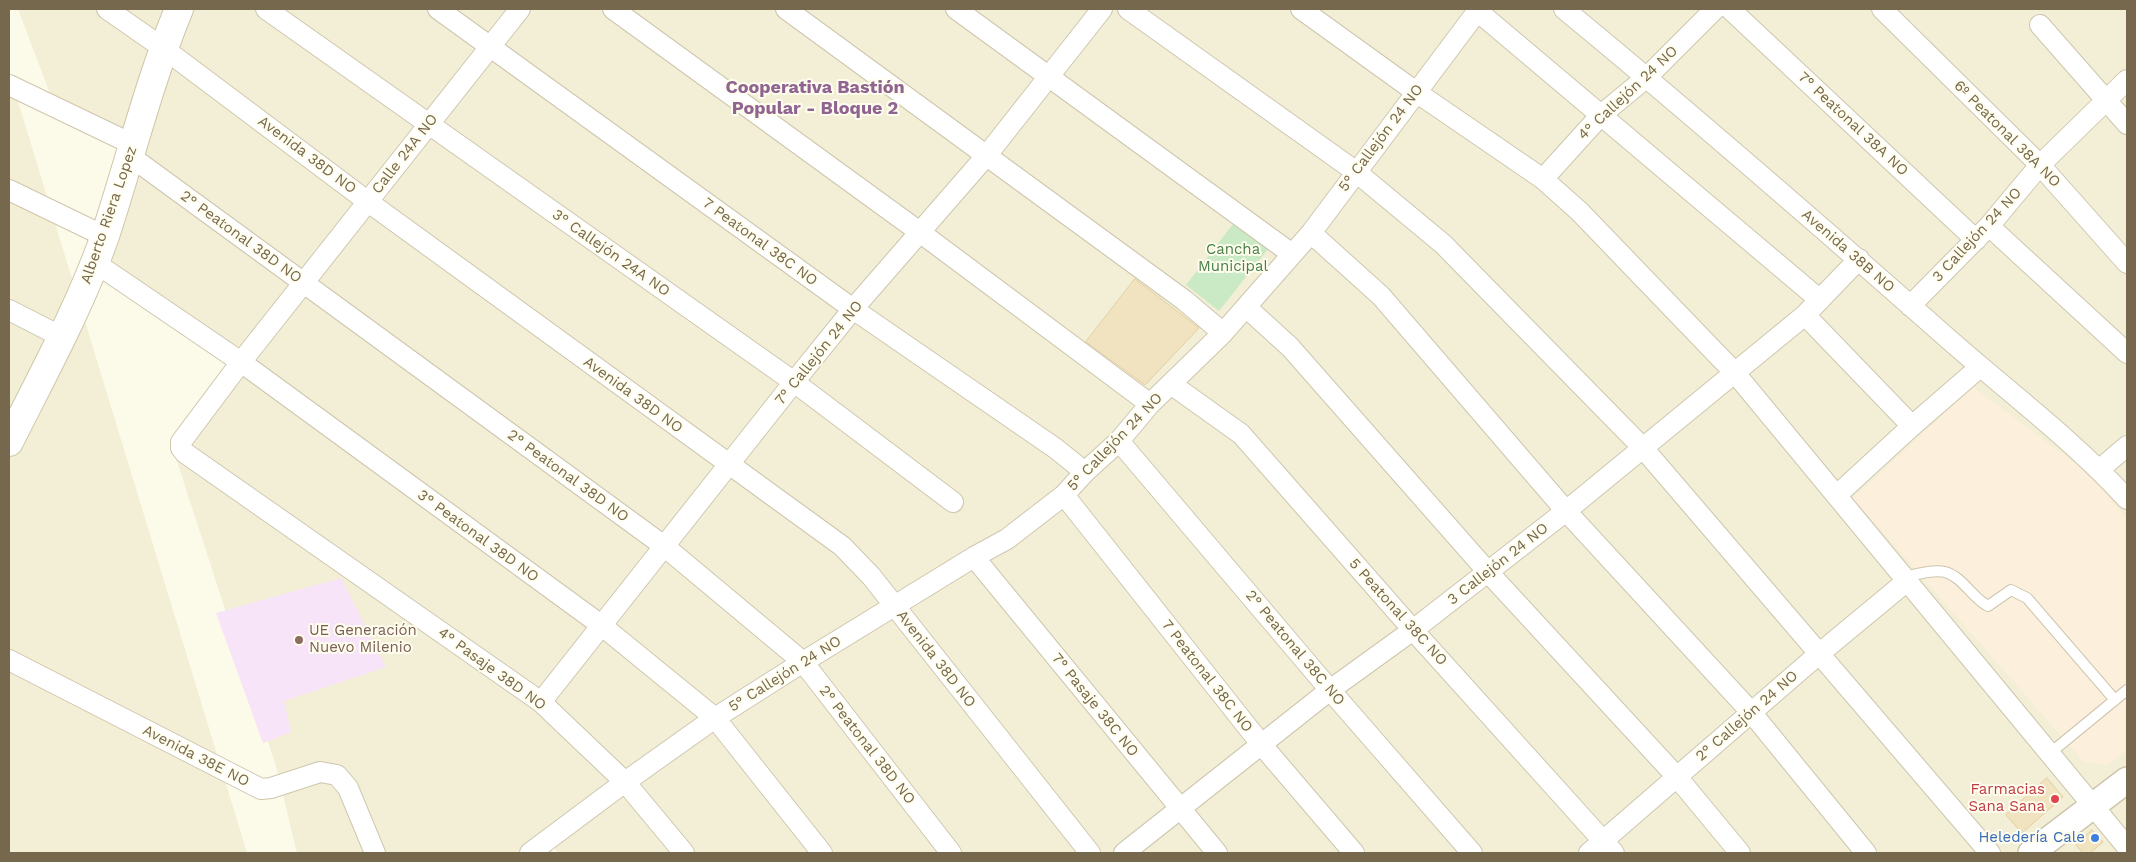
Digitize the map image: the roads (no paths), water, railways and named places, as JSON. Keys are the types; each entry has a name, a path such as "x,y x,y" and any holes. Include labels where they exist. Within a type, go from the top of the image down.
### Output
{"main road":[{"name":"Alberto Riera Lopez","path":"11,430 62,337 94,262 132,151 163,48 179,9"}],"street":[{"name":"Avenida 38D NO","path":"107,9 163,48 368,201 842,546 871,576 1090,853"},
{"name":"3° Callejón 24A NO","path":"266,9 794,382 953,502"},
{"name":"7 Peatonal 38C NO","path":"438,9 853,309 1055,448 1085,472"},
{"name":"Calle 24A NO","path":"181,442 241,362 520,9"},
{"path":"614,9 922,233 1150,404"},
{"path":"786,9 1184,300 1223,333"},
{"path":"956,9 1292,254"},
{"name":"7° Callejón 24 NO","path":"541,702 853,309 922,233 987,156 1102,9"},
{"path":"1128,9 1355,171 1443,244 1643,448 1990,853"},
{"path":"1301,9 1416,92 1543,179 1579,211 1735,374 2127,848"},
{"path":"1477,9 1820,300"},
{"name":"5° Callejón 24 NO","path":"543,850 625,782 715,718 974,557 1007,539 1064,495 1085,472 1119,441 1150,404 1223,333 1310,233 1477,9"},
{"name":"Avenida 38B NO","path":"1564,9 1647,77 1859,259 1980,367 2100,469 2127,499"},
{"name":"4° Callejón 24 NO","path":"1543,179 1601,115 1647,77 1715,9"},
{"name":"7° Peatonal 38A NO","path":"1730,9 1982,233 2127,353"},
{"name":"6º Peatonal 38A NO","path":"1882,9 2040,165 2127,263"},
{"path":"2040,25 2127,124"},
{"name":"3 Callejón 24 NO","path":"1910,306 1982,233 2040,165 2127,80"},
{"name":"2° Peatonal 38D NO","path":"9,85 132,151 303,283 664,546 803,662 952,853"},
{"path":"9,190 104,236"},
{"path":"1310,233 1381,296 1566,511 1751,712 1866,853"},
{"name":"3 Callejón 24 NO","path":"1124,853 1330,690 1412,630 1566,511 1805,315 1859,259"},
{"name":"3° Peatonal 38D NO","path":"94,262 241,362 601,626 715,718 822,853"},
{"path":"1246,307 1290,347 1488,572 1677,777 1740,853"},
{"path":"9,310 62,337"},
{"path":"1805,315 1912,426"},
{"path":"1837,495 1980,367"},
{"name":"5 Peatonal 38C NO","path":"1171,384 1241,434 1412,630 1609,847"},
{"name":"2° Peatonal 38C NO","path":"1119,441 1330,690 1472,853"},
{"name":"4° Pasaje 38D NO","path":"181,442 181,448 185,453 541,702 625,782 684,853"},
{"path":"2100,469 2127,446"},
{"name":"7 Peatonal 38C NO","path":"1064,495 1261,744 1354,853"},
{"name":"7° Pasaje 38C NO","path":"974,557 1217,853"},
{"name":"2° Callejón 24 NO","path":"1589,853 1609,847 1677,777 1905,579"},
{"name":"Avenida 38E NO","path":"9,660 261,789 271,788 320,772 337,775 348,788 376,853"},
{"path":"2031,853 2127,780"}],"lane":[{"path":"1905,579 1946,572 1988,606 2012,590 2018,592 2027,598 2115,700"},
{"path":"2049,754 2127,690"}],"place":[{"name":"UE Generación Nuevo Milenio","path":"299,640"},
{"name":"Farmacias Sana Sana","path":"2055,799"},
{"name":"Heledería Cale","path":"2095,838"}],"district":[{"name":"Cooperativa Bastión Popular - Bloque 2","path":"815,98"}],"park label":[{"name":"Cancha Municipal","path":"1233,258"}]}
